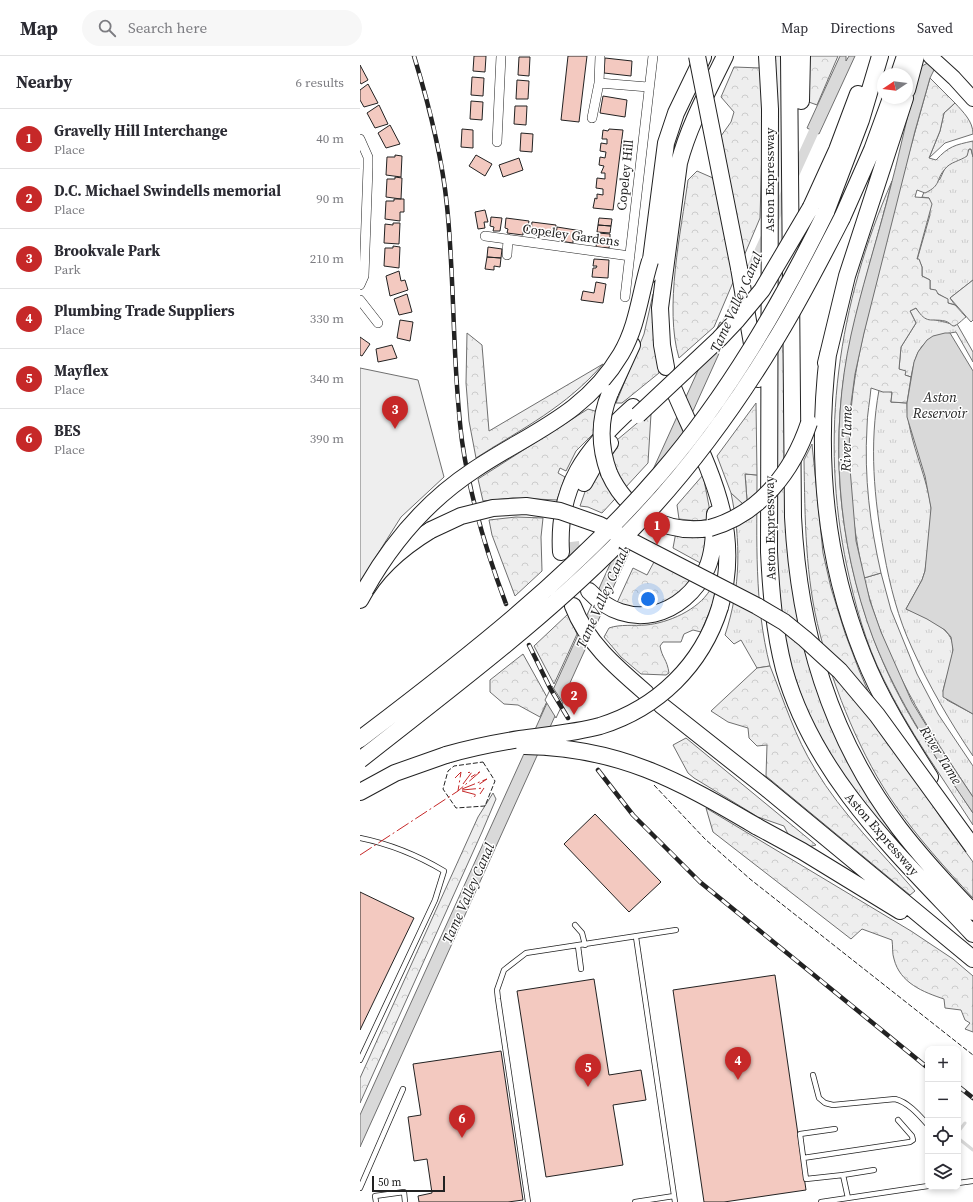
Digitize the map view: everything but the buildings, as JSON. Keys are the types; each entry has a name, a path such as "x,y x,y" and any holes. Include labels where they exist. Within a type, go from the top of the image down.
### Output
{"highway":[{"path":"697,56 743,289 761,404 769,480"},
{"path":"703,56 670,128 658,197 646,295 639,326 628,356 607,399 601,433 604,460 613,482 629,503 649,518 674,528 705,529 734,519 758,503 782,476 801,444 809,423 828,354 847,276 903,104"},
{"path":"666,366 662,345 660,308 679,163 695,117 725,56"},
{"name":"Aston Expressway","path":"767,56 770,96 770,559 773,613 785,670 802,717 829,768 851,799 870,822 973,934"},
{"name":"Aston Expressway","path":"789,56 792,220 790,289 792,494 795,557 803,614 814,658 837,721 862,771 879,799 926,861 973,912"},
{"path":"792,220 799,181 802,56"},
{"path":"566,542 577,502 589,472 615,436 635,411 715,343 762,290 811,207 838,150 870,56"},
{"path":"360,739 504,628 578,561 660,474 697,428 762,332 795,276 826,212 859,126 880,56"},
{"path":"901,68 905,56"},
{"path":"913,68 916,56"},
{"path":"360,760 532,623 626,535 671,484 740,394 773,344 842,218 872,150 889,104"},
{"path":"363,595 391,549 431,503 473,470 575,408 600,384 622,352 631,333 639,308 650,262"},
{"path":"828,354 823,401 823,484 833,557 847,610 862,654 878,689 905,737 973,844"},
{"path":"360,792 402,770 446,755 499,742 590,728 635,712 666,691 690,665 710,634 720,607 726,584 729,549 724,515 717,492 676,394"},
{"path":"589,591 609,607 629,614 650,614 674,606 695,589 707,567 713,543 717,492"},
{"path":"363,595 388,564 407,546 434,528 465,515 493,508 526,506 552,509 585,518 757,606 784,622 805,639 840,672 877,715 973,847"},
{"path":"573,606 584,628 597,646 613,664 646,693"},
{"path":"661,705 973,960"},
{"path":"446,755 486,748 526,746 566,749 606,756 645,768 682,783 802,851 951,942"}],"main road":[{"path":"940,58 973,87"},
{"path":"940,58 954,78 973,99"}],"street":[{"path":"497,142 501,56"},
{"path":"592,118 598,83 600,56"},
{"name":"Copeley Hill","path":"625,297 648,87 653,56"},
{"path":"598,83 648,87"},
{"path":"360,139 368,157 368,168 364,276 360,285"},
{"name":"Copeley Gardens","path":"485,236 630,256"},
{"name":"Copeley Gardens","path":"507,255 508,239"},
{"path":"360,300 378,323"}],"lane":[{"path":"360,838 380,842 419,857 444,871 435,900 360,1060"},
{"path":"575,925 582,933 585,945"},
{"path":"528,1202 497,990 504,970 526,953 676,930"},
{"path":"636,936 675,1202"},
{"path":"578,946 581,969"},
{"path":"813,1075 818,1098 825,1103 834,1104 895,1099 901,1100 925,1122"},
{"path":"360,1188 403,1089"},
{"path":"803,1158 910,1142 913,1140 912,1136 898,1120"},
{"path":"835,1129 800,1134 806,1180 874,1170"},
{"path":"843,1175 848,1198"},
{"path":"961,1182 973,1181"},
{"path":"821,1202 925,1186"},
{"path":"376,1202 375,1196 404,1192 405,1202"},
{"path":"636,1202 674,1196"}],"green space":[{"path":"775,56 785,56 785,511 788,555 794,597 812,672 931,879 885,829 831,759 805,706 789,660 782,629 775,548"},
{"path":"808,56 838,56 817,105 806,101"},
{"path":"734,67 761,68 763,111 760,218 744,256 721,136 731,122 734,112 721,97"},
{"path":"930,78 955,103 944,113 940,131 929,158 936,160 953,147 973,141 973,157 971,149 969,149 967,156 947,167 934,187 925,193 917,190 915,197 929,198 932,204 917,259 919,259 922,267 922,276 930,280 930,289 936,290 938,294 948,299 948,303 955,305 966,317 958,324 953,326 945,321 926,319 916,308 910,311 916,323 901,347 899,369 906,371 905,375 911,377 907,403 891,402 892,392 883,392 871,388 867,422 867,483 871,519 881,573 864,578 853,515 849,473 849,431 855,375 884,249"},
{"path":"955,103 969,121 973,129 973,134 945,143 929,158 940,131 944,113"},
{"path":"971,149 973,157 973,280 950,298 955,305 948,303 947,299 930,289 930,280 922,276 922,267 919,260 917,260 930,215 929,198 922,197 924,192 940,179 945,168"},
{"path":"697,171 713,178 734,280 714,327 679,358 673,316 675,270 688,180"},
{"path":"892,181 861,295 846,364 841,405 839,447 840,488 845,530 853,571 864,611 878,650 895,688 913,720 932,752 973,813 973,825 914,735 877,665 866,638 854,596 847,567 839,518 835,469 835,420 839,371 847,323 858,275 873,228"},
{"path":"973,280 973,320 971,322 950,298"},
{"path":"653,294 655,294 655,343 659,373 622,403 616,403 644,334"},
{"path":"916,308 920,313 929,318 955,326 957,324 973,352 973,362 956,332 945,334 929,340 924,344 916,357 911,377 905,375 899,369 901,347 916,323 910,311"},
{"path":"467,333 482,345 489,431 603,364 574,393 559,405 476,458 469,421 466,383"},
{"path":"360,368 418,380 444,477 401,517 360,582"},
{"path":"879,390 892,392 891,402 907,403 910,429 929,494 932,514 925,571 922,580 906,609 936,623 943,628 952,641 952,659 943,691 947,700 973,714 973,756 940,704 925,676 907,637 892,590 886,565 875,492 874,431"},
{"path":"756,403 757,475 745,474 747,500 743,504 731,493 717,456"},
{"path":"588,409 598,412 595,432 576,451 566,471 560,468 558,473 565,477 557,500 513,498 483,501 478,479"},
{"path":"648,414 651,414 648,463 602,513 588,507 580,506 587,486 617,440"},
{"path":"812,444 823,553 831,588 845,633 888,738 941,818 973,862 973,898 922,841 895,805 860,745 833,678 815,613 811,591 807,547 804,460"},
{"path":"745,474 757,475 759,595 761,619 770,666 757,668 741,640 734,644 725,635 734,599 738,564 737,529 731,493 743,503 747,500"},
{"path":"703,475 710,519 698,521 679,519 677,505"},
{"path":"516,517 543,518 541,537 542,571 515,596 492,535 489,520"},
{"path":"676,532 709,535 704,565 673,548"},
{"path":"654,562 694,582 687,592 647,609 616,605 633,568 647,575"},
{"path":"881,573 891,610 917,674 938,714 973,766 973,797 908,692 883,638 864,578"},
{"path":"710,590 717,594 701,632 693,630 684,634 681,642 663,642 660,646 668,668 669,673 666,675 641,674 621,657 604,637 609,628 613,627 646,625 664,622 682,614 698,604"},
{"path":"568,614 577,634 554,684 534,646"},
{"path":"523,654 548,699 540,717 518,705 504,704 490,692 490,680"},
{"path":"770,666 796,732 815,769 837,802 915,891 910,895 766,776 767,745 757,746 749,738 748,728 728,722 711,711 757,668"},
{"path":"686,738 816,845 808,847 788,834 784,826 758,817 694,778 688,773 673,745"},
{"path":"493,793 496,799 482,832 360,1103 360,1078 478,817"},
{"path":"706,808 911,931 953,959 973,976 973,1032 965,1029 970,1023 965,1020 961,1010 945,1008 944,999 921,990 901,974 893,957 892,940 862,929 851,939 713,832"}],"water":[{"path":"840,56 846,56 846,61 849,56 855,56 819,134 807,128"},
{"name":"River Tame","path":"941,56 930,78 915,131 864,333 855,374 850,411 849,456 856,541 870,601 881,632 912,702 973,797 973,813 931,750 906,707 883,662 873,638 861,602 851,564 844,526 840,488 840,411 844,373 851,335 891,184 910,104 913,104 913,93 920,67"},
{"path":"720,322 731,327 360,1147 360,1115"},
{"name":"Aston Reservoir","path":"950,333 973,371 973,714 943,697 943,691 953,650 951,637 945,630 906,609 922,580 925,571 931,508 925,476 907,417 907,403 914,362 918,352 927,340 933,336"}],"pier":[{"path":"552,686 563,703 556,718 545,700"}],"waterway":[{"name":"Tame Valley Canal","path":"724,329 819,120"},
{"path":"961,1128 965,1123"},
{"path":"961,1140 973,1150"}],"tunnel":[{"path":"571,542 574,566 578,575"}],"railway":[{"path":"414,56 434,130 445,187 450,235 459,412 465,462 480,524 506,604"},
{"path":"529,645 550,688 568,718"},
{"path":"598,770 633,815 700,882 925,1066"},
{"path":"961,1088 973,1098"}],"fence":[{"path":"483,762 495,781 485,806 456,808 443,789 448,771 454,766 483,762"},
{"path":"654,785 705,839 750,879 973,1055"}],"power":[{"path":"360,855 458,791 481,771 471,777"},
{"path":"455,778 461,772 458,791"},
{"path":"463,784 472,772 465,773"},
{"path":"462,789 487,779 478,785"},
{"path":"462,790 484,788 480,794"},
{"path":"462,791 477,795 471,798"}],"place":[{"name":"Brookvale Park","path":"395,429"},
{"name":"Gravelly Hill Interchange","path":"657,545"},
{"name":"D.C. Michael Swindells memorial","path":"574,715"},
{"name":"Plumbing Trade Suppliers","path":"738,1080"},
{"name":"Mayflex","path":"588,1087"},
{"name":"BES","path":"462,1138"}]}
